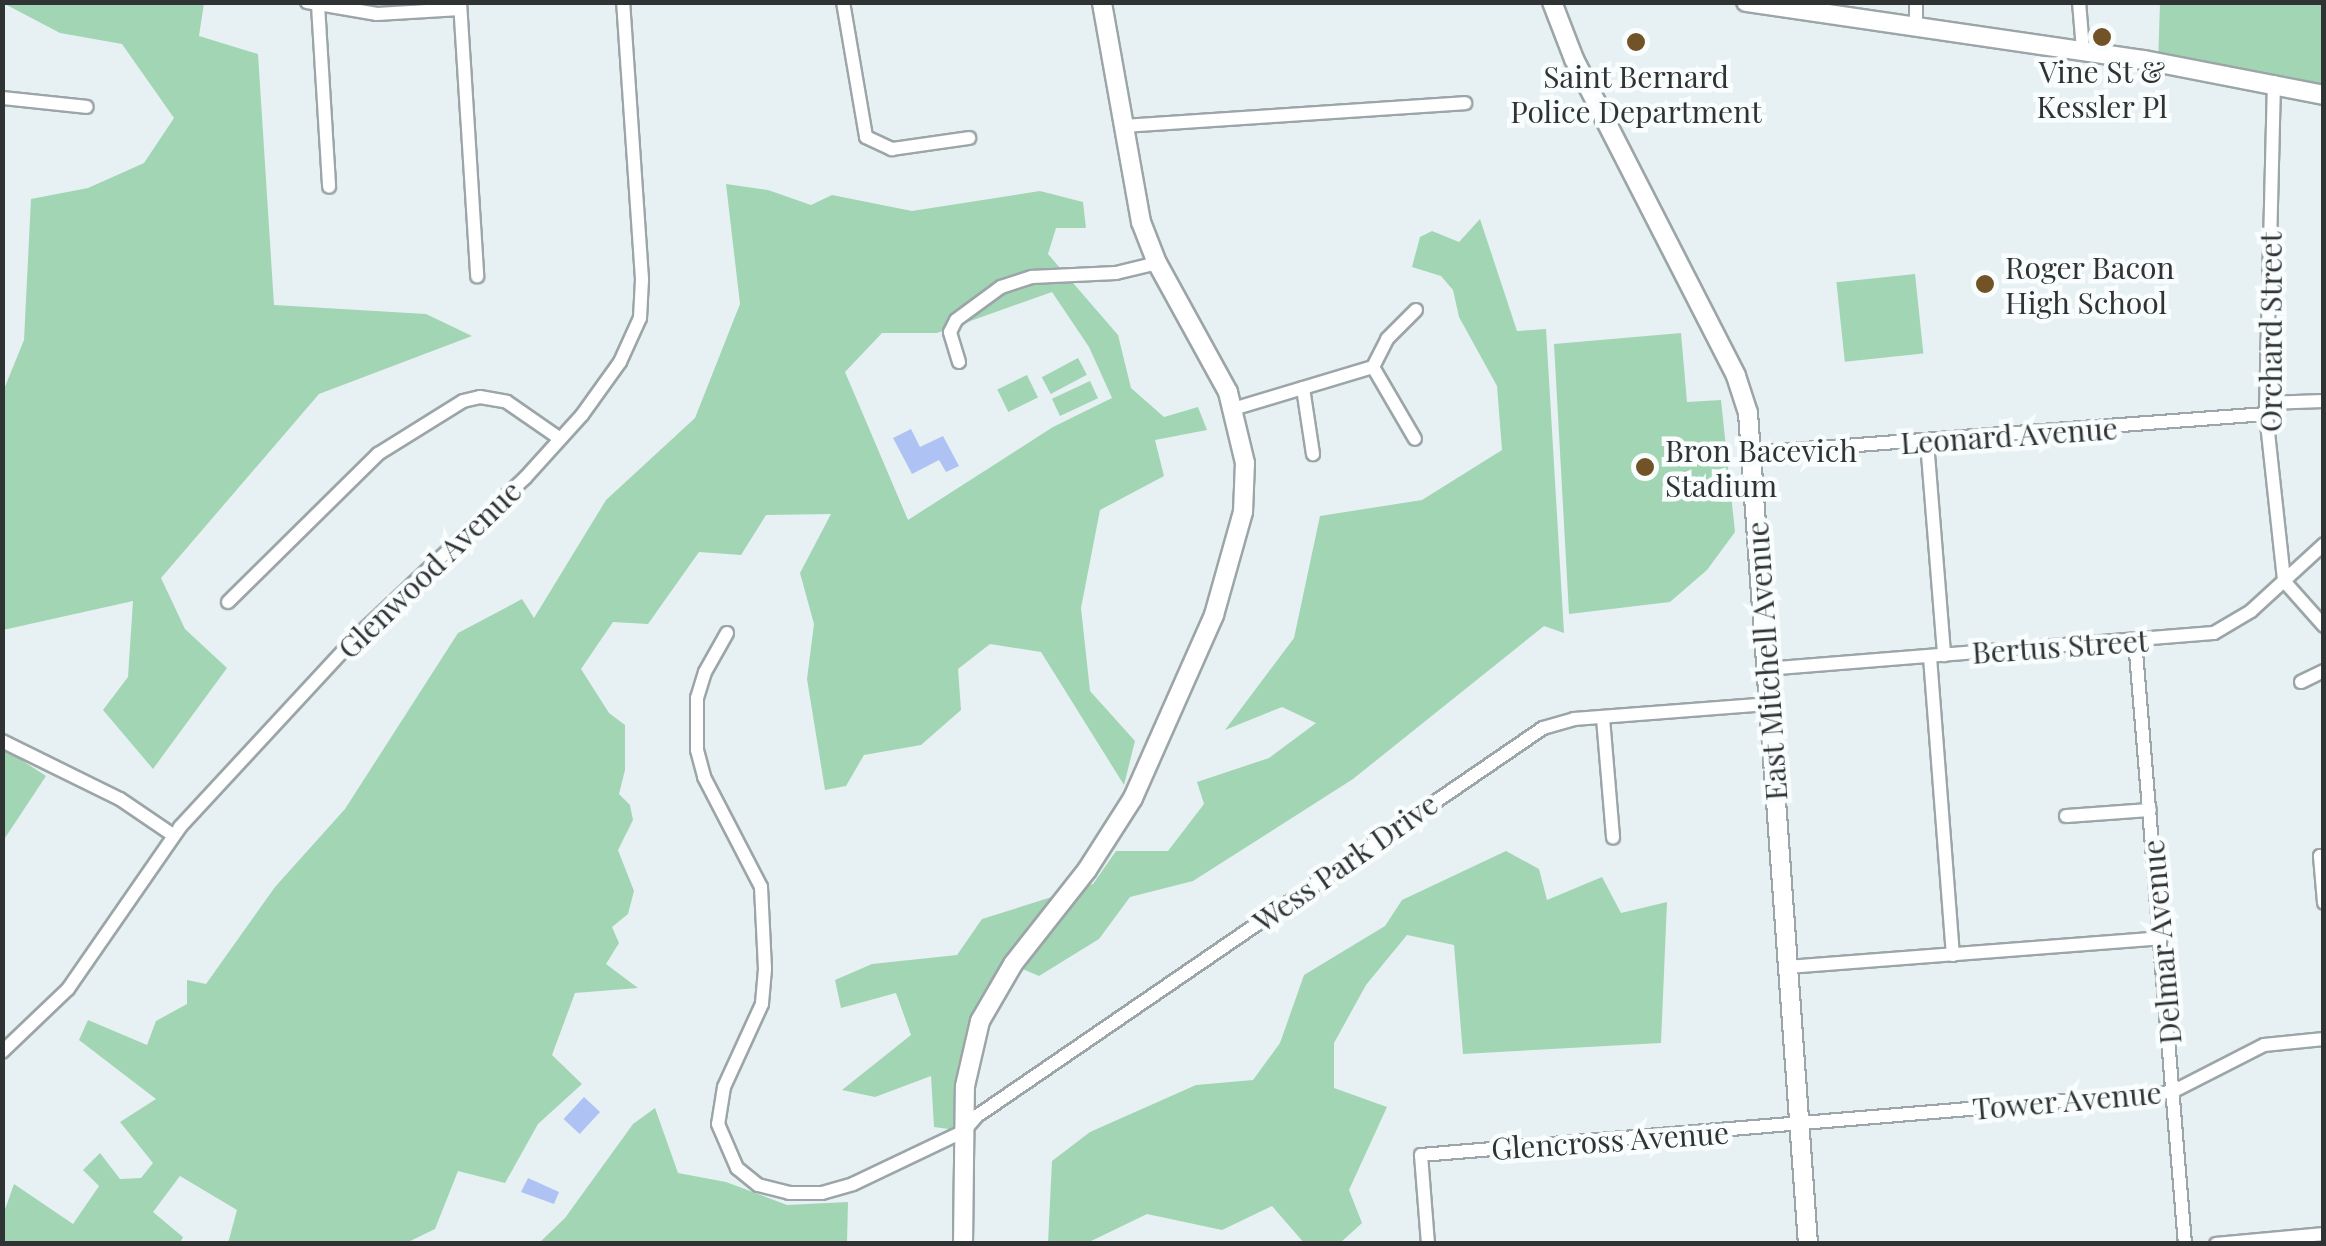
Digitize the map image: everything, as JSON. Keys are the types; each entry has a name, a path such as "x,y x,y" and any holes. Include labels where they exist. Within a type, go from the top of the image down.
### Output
{"street":[{"name":"Glenwood Avenue","path":"2,1052 68,989 173,835 352,641 497,506 620,362 640,318 642,279 623,2"},
{"path":"843,2 866,138 892,150 969,138"},
{"path":"963,1244 966,1075 980,1021 1014,964 1086,870 1132,798 1214,615 1243,512 1245,463 1233,408 1206,346 1157,263 1134,196 1102,2"},
{"name":"East Mitchell Avenue","path":"1552,2 1574,59 1736,376 1748,414 1808,1244"},
{"path":"1746,2 2083,50 2324,94"},
{"path":"1916,2 1916,27"},
{"path":"2079,2 2083,50"},
{"path":"329,188 312,4 377,14 460,6 477,276"},
{"name":"Orchard Street","path":"2274,82 2266,409 2284,580"},
{"path":"2,98 87,107"},
{"path":"1122,126 1465,103"},
{"path":"959,362 950,336 955,323 963,312 1001,287 1032,276 1116,273 1157,263"},
{"path":"1233,408 1373,366 1388,339 1416,310"},
{"path":"1373,366 1415,440"},
{"path":"1302,388 1313,454"},
{"path":"228,602 378,454 462,402 480,397 507,402 559,438"},
{"name":"Leonard Avenue","path":"1752,453 1927,442 2324,401"},
{"path":"1927,442 1952,955"},
{"name":"Bertus Street","path":"1765,668 2214,633 2252,611 2324,544"},
{"path":"2284,580 2324,626"},
{"name":"Wess Park Drive","path":"727,633 704,672 697,698 697,750 704,777 761,887 766,970 757,1019 719,1102 718,1124 727,1155 758,1184 789,1193 822,1193 854,1184 964,1131 977,1116 1528,736 1558,722 1767,704"},
{"name":"Delmar Avenue","path":"2135,640 2185,1244"},
{"path":"2301,682 2324,671"},
{"path":"1603,718 1613,838"},
{"path":"2,741 120,799 173,835"},
{"path":"2066,816 2150,810"},
{"path":"2322,856 2324,902"},
{"path":"1787,967 2161,938"},
{"name":"Tower Avenue","path":"1799,1125 2172,1092 2264,1045 2324,1040"},
{"name":"Glencross Avenue","path":"1428,1244 1421,1155 1799,1125"},
{"path":"2216,1244 2324,1234"}],"green space":[{"path":"3,3 204,3 199,36 258,54 274,305 426,314 472,336 319,394 161,578 185,629 227,668 153,769 103,710 128,677 133,601 3,630 2,394 24,340 31,199 88,188 144,163 174,118 122,44 60,33"},
{"path":"2160,3 2323,3 2323,95 2158,63"},
{"path":"726,184 768,190 811,205 832,195 912,211 1040,191 1083,202 1086,228 1056,228 1048,254 1118,335 1131,388 1164,417 1198,407 1207,430 1155,440 1164,476 1100,510 1081,608 1090,691 1135,741 1124,785 1041,652 990,644 958,669 961,710 921,745 864,755 846,786 825,790 807,679 814,624 800,573 831,514 766,515 741,555 699,552 648,624 613,622 581,669 609,713 625,725 625,770 619,794 630,805 633,820 618,850 634,891 628,914 612,927 619,943 606,964 638,988 575,993 552,1055 582,1084 538,1124 505,1183 458,1171 435,1229 406,1243 228,1243 237,1210 180,1176 153,1212 183,1237 180,1243 3,1244 3,1215 14,1184 73,1224 99,1186 83,1170 100,1153 120,1179 141,1178 153,1163 120,1122 156,1099 79,1040 88,1020 147,1045 156,1021 187,1004 187,980 206,984 275,887 345,809 458,633 522,599 534,618 606,500 695,418 740,304","holes":["1052,292 1089,347 1112,398 1053,427 908,520 845,372 882,333 937,333"]},
{"path":"1480,219 1517,331 1546,329 1564,633 1544,626 1353,779 1193,881 1130,897 1099,939 1039,976 1013,965 980,1021 964,1131 934,1127 931,1076 875,1097 842,1090 911,1035 896,993 841,1008 835,980 872,964 957,955 982,919 1093,884 1116,851 1168,851 1204,804 1197,782 1269,758 1316,723 1282,707 1225,730 1294,638 1320,516 1422,500 1502,450 1497,386 1459,317 1453,290 1441,276 1412,267 1420,237 1432,231 1459,242"},
{"path":"1915,274 1923,354 1845,362 1836,282"},
{"name":"Bron Bacevich Stadium","path":"1681,333 1687,402 1721,400 1735,532 1707,570 1670,602 1569,614 1554,344"},
{"path":"1078,358 1087,375 1051,394 1042,377"},
{"path":"1027,375 1038,397 1008,412 997,389"},
{"path":"1090,381 1098,398 1060,416 1052,399"},
{"path":"3,748 46,776 3,841"},
{"path":"1506,851 1539,869 1547,900 1602,877 1621,913 1667,902 1661,1043 1463,1054 1454,945 1407,935 1366,985 1334,1043 1334,1088 1387,1107 1349,1190 1362,1223 1340,1243 1304,1243 1272,1206 1222,1230 1147,1214 1087,1243 1048,1243 1052,1161 1090,1132 1196,1085 1253,1080 1280,1043 1304,975 1385,926 1402,900"},
{"path":"655,1108 678,1173 726,1182 787,1205 848,1202 847,1243 539,1243 565,1218 633,1124"}],"water":[{"path":"911,429 920,447 943,436 959,466 946,472 939,460 912,474 893,438"},
{"path":"584,1097 600,1112 580,1134 564,1119"},
{"path":"528,1178 559,1192 554,1204 521,1192"}],"place":[{"name":"Vine St & Kessler Pl","path":"2102,37"},
{"name":"Saint Bernard Police Department","path":"1636,42"},
{"name":"Roger Bacon High School","path":"1985,284"},
{"name":"Bron Bacevich Stadium","path":"1645,467"}]}
